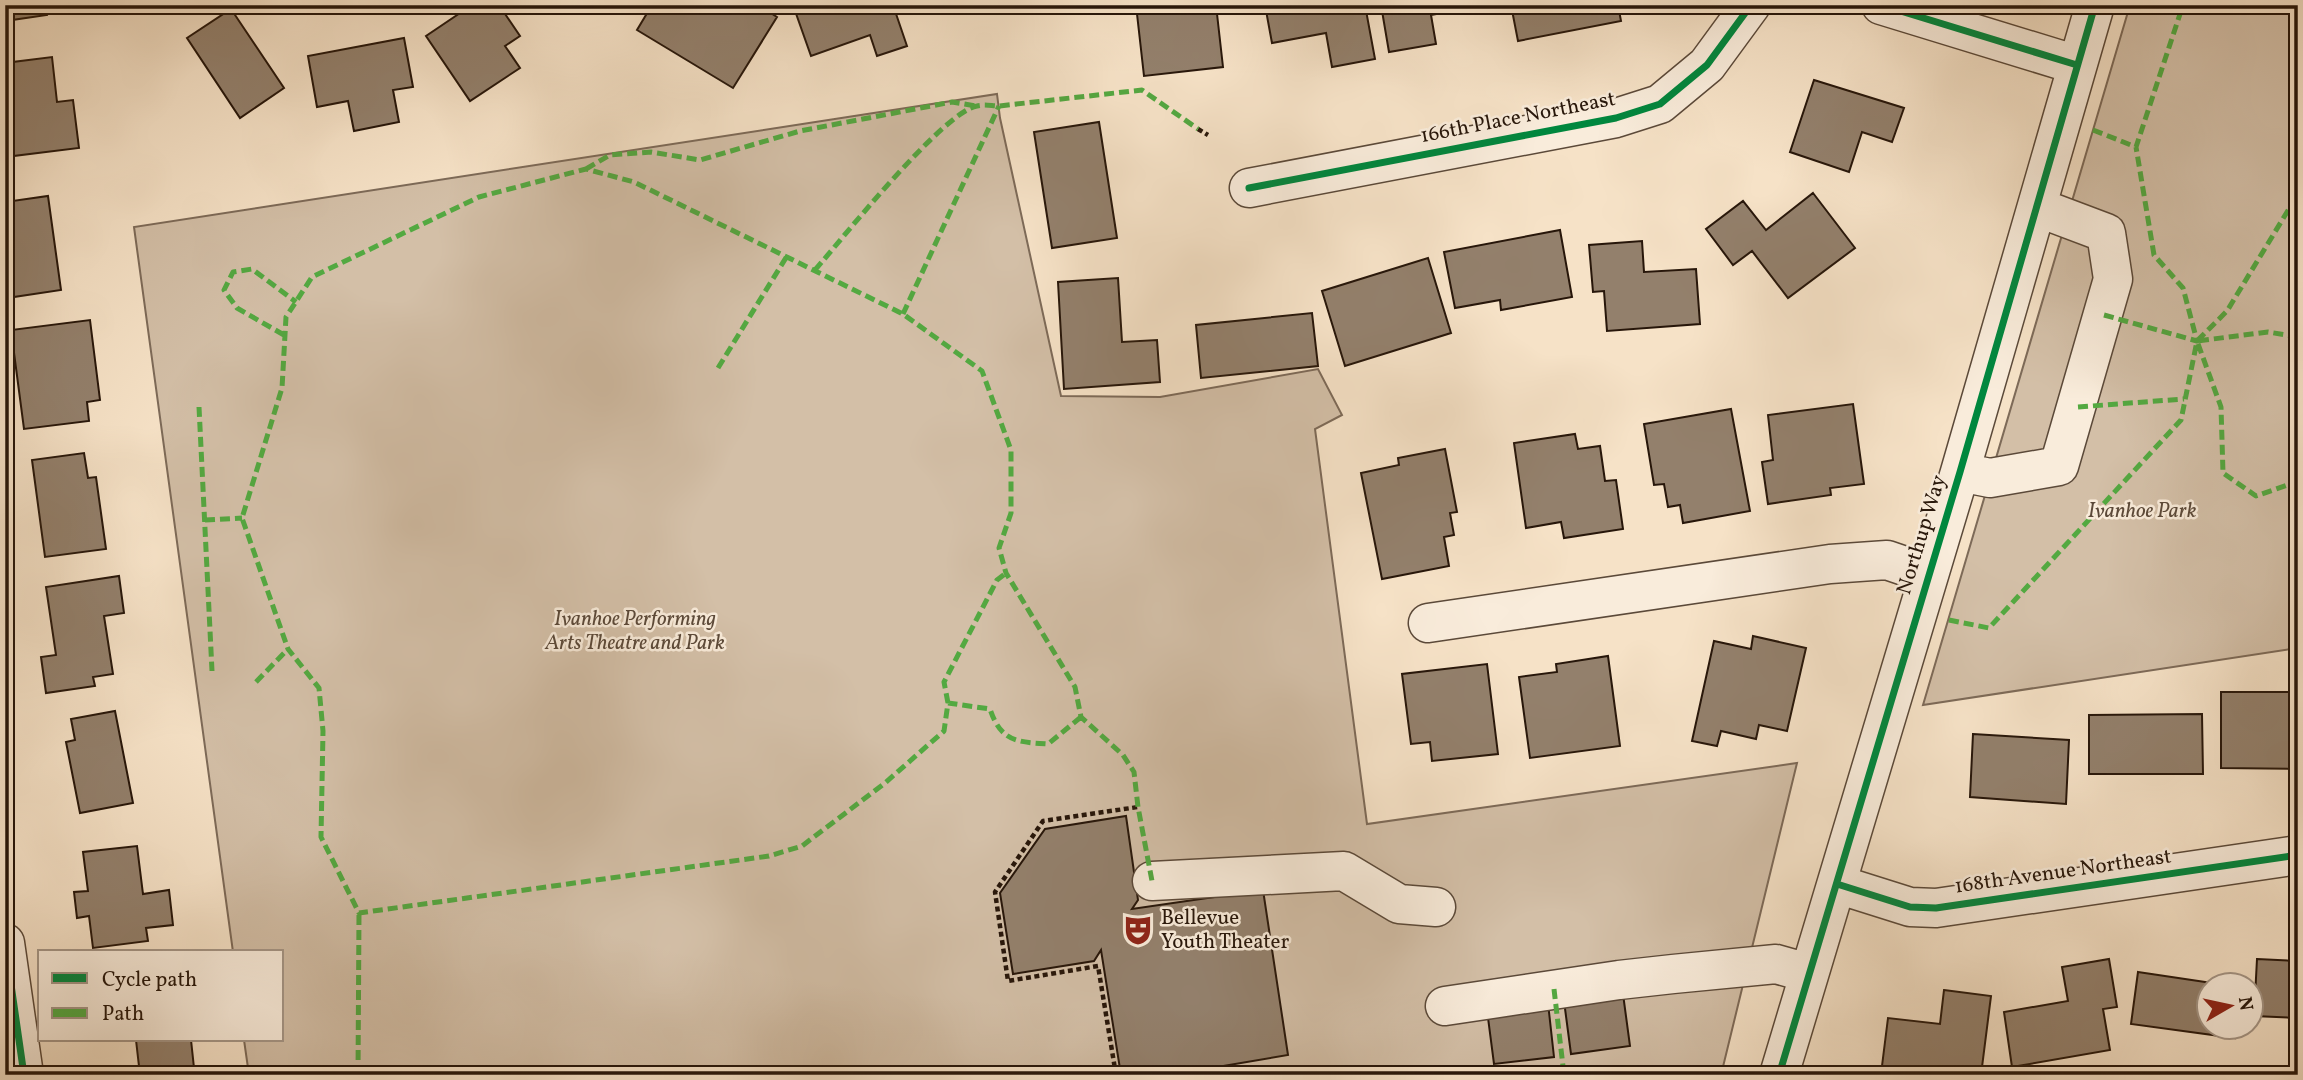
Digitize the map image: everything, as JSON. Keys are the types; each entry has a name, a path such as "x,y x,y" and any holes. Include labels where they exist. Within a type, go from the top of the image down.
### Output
{"street":[{"name":"166th Place Northeast","path":"1249,188 1616,118 1660,104 1707,65 1751,5"},
{"path":"1881,5 2077,65"},
{"name":"Northup Way","path":"1779,1075 1960,472 2095,5"},
{"path":"1960,472 1990,478 2059,466 2078,407 2113,279 2106,233 2037,207"},
{"path":"1428,623 1830,564 1887,560 1928,574"},
{"name":"168th Avenue Northeast","path":"1836,884 1910,906 1936,908 2298,855"},
{"path":"1152,881 1343,870 1399,904 1436,907"},
{"path":"1445,1006 1619,980 1776,964 1808,972"},
{"path":"7,966 24,1075"}],"path":[{"path":"1198,129 1208,135"},
{"path":"1116,1075 1098,966 1008,981 995,892 1043,821 1138,807"}],"green space":[{"name":"Ivanhoe Park","path":"2130,5 2298,5 2298,648 1923,705"},
{"name":"Ivanhoe Performing Arts Theatre and Park","path":"997,94 1061,396 1160,397 1318,369 1342,415 1315,429 1367,824 1797,763 1721,1075 249,1075 244,1042 284,1042 284,950 233,950 134,227"}],"building":[{"path":"5,5 46,5 47,15 5,21"},
{"path":"472,5 499,5 520,36 505,46 520,68 470,101 426,36"},
{"path":"652,5 758,5 777,17 733,88 637,30"},
{"path":"793,5 893,5 907,46 877,56 870,35 811,56"},
{"path":"1136,5 1216,5 1223,67 1144,76"},
{"path":"1265,5 1365,5 1375,59 1332,67 1326,33 1272,43"},
{"path":"1381,5 1485,5 1431,15 1436,44 1389,52"},
{"path":"1511,5 1618,5 1621,21 1518,41"},
{"path":"231,9 284,88 240,118 187,38"},
{"path":"404,38 413,87 393,90 399,122 354,131 348,101 317,107 308,56"},
{"path":"52,57 57,102 73,100 79,148 5,157 5,63"},
{"path":"1814,80 1904,108 1892,142 1862,132 1849,172 1790,152"},
{"path":"1099,122 1117,238 1052,248 1034,132"},
{"path":"1813,193 1855,248 1788,298 1752,251 1733,265 1706,229 1743,201 1766,230"},
{"path":"48,196 61,290 7,298 5,202"},
{"path":"1560,230 1572,297 1501,310 1500,300 1455,308 1444,252"},
{"path":"1642,241 1644,272 1696,269 1700,324 1607,331 1604,291 1593,292 1589,245"},
{"path":"1428,258 1451,333 1345,366 1322,291"},
{"path":"1118,278 1122,342 1157,340 1160,382 1064,389 1058,282"},
{"path":"1312,313 1318,366 1201,378 1196,325"},
{"path":"90,320 100,400 87,402 89,421 24,429 11,330"},
{"path":"1853,404 1864,484 1830,488 1831,495 1768,504 1762,462 1773,460 1768,415"},
{"path":"1731,409 1750,511 1683,523 1680,505 1668,507 1664,484 1654,485 1644,424"},
{"path":"1575,434 1578,449 1600,446 1605,481 1616,480 1623,529 1564,538 1561,522 1526,528 1514,443"},
{"path":"1445,449 1457,512 1450,513 1454,535 1444,537 1449,566 1382,579 1361,473 1399,465 1398,458"},
{"path":"84,453 88,478 96,477 106,549 45,557 32,460"},
{"path":"119,576 124,613 104,616 113,674 93,677 95,686 46,693 41,657 56,655 46,587"},
{"path":"1753,636 1806,648 1787,731 1759,725 1756,739 1721,731 1717,746 1692,741 1714,641 1751,649"},
{"path":"1608,656 1620,746 1530,758 1519,677 1557,672 1556,664"},
{"path":"1487,664 1498,754 1432,761 1430,742 1411,744 1402,674"},
{"path":"2221,692 2298,692 2298,769 2221,768"},
{"path":"115,711 133,803 80,813 66,742 75,740 71,719"},
{"path":"2202,714 2203,774 2089,774 2089,715"},
{"path":"1973,734 2069,740 2066,804 1970,797"},
{"name":"Bellevue Youth Theater","path":"1126,816 1138,900 1132,909 1263,890 1288,1055 1170,1075 1121,1075 1101,950 1094,961 1013,974 1000,893 1045,829"},
{"path":"137,846 143,894 169,890 173,925 146,928 148,941 93,948 89,916 77,918 74,892 88,891 83,852"},
{"path":"2109,959 2117,1007 2103,1009 2110,1050 2012,1067 2004,1012 2068,1001 2062,967"},
{"path":"2257,959 2298,961 2298,1018 2264,1016 2264,972 2256,972"},
{"path":"2138,972 2194,980 2194,1032 2131,1024"},
{"path":"1944,990 1991,996 1981,1075 1881,1074 1888,1018 1940,1024"},
{"path":"1623,994 1630,1046 1571,1054 1564,1001"},
{"path":"1548,1003 1554,1057 1494,1064 1487,1010"},
{"path":"136,1042 191,1042 194,1068 140,1075"}],"marked path":[{"path":"2093,130 2136,147 2183,5"},
{"path":"815,270 918,152 961,113 977,106 999,106 1142,90 1198,129"},
{"path":"586,169 610,155 651,152 700,160 800,131 952,102 976,106"},
{"path":"903,314 999,106"},
{"path":"2104,315 2197,341 2183,288 2154,255 2136,147"},
{"path":"1081,717 1048,744 1027,742 1005,734 994,720 990,709 948,703 944,731 885,783 802,846 769,856 359,913 321,837 323,731 319,688 288,649 242,518 282,388 286,317 312,277 479,197 586,169 634,182 903,314 982,371 1011,450 1011,513 999,548 1006,573 1075,687 1081,717 1123,755 1134,772 1152,881"},
{"path":"1949,620 1989,628 2181,420 2197,341 2227,311 2298,194"},
{"path":"718,368 787,256"},
{"path":"284,335 237,308 224,290 233,272 252,269 296,302"},
{"path":"2298,337 2268,332 2197,341 2221,407 2223,473 2256,496 2293,483 2298,475"},
{"path":"2078,407 2184,399"},
{"path":"199,407 212,671"},
{"path":"205,520 242,518"},
{"path":"948,703 944,682 997,580 1006,573"},
{"path":"256,682 288,649"},
{"path":"358,1075 359,913"},
{"path":"1554,989 1564,1075"}],"cycle path":[{"path":"1249,188 1616,118 1660,104 1707,65 1751,5"},
{"path":"1881,5 2077,65"},
{"path":"1779,1075 1960,472 2095,5"},
{"path":"1837,884 1910,907 1936,908 2298,855"},
{"path":"5,943 24,1075"}],"place":[{"name":"Bellevue Youth Theater","path":"1138,930"}]}
